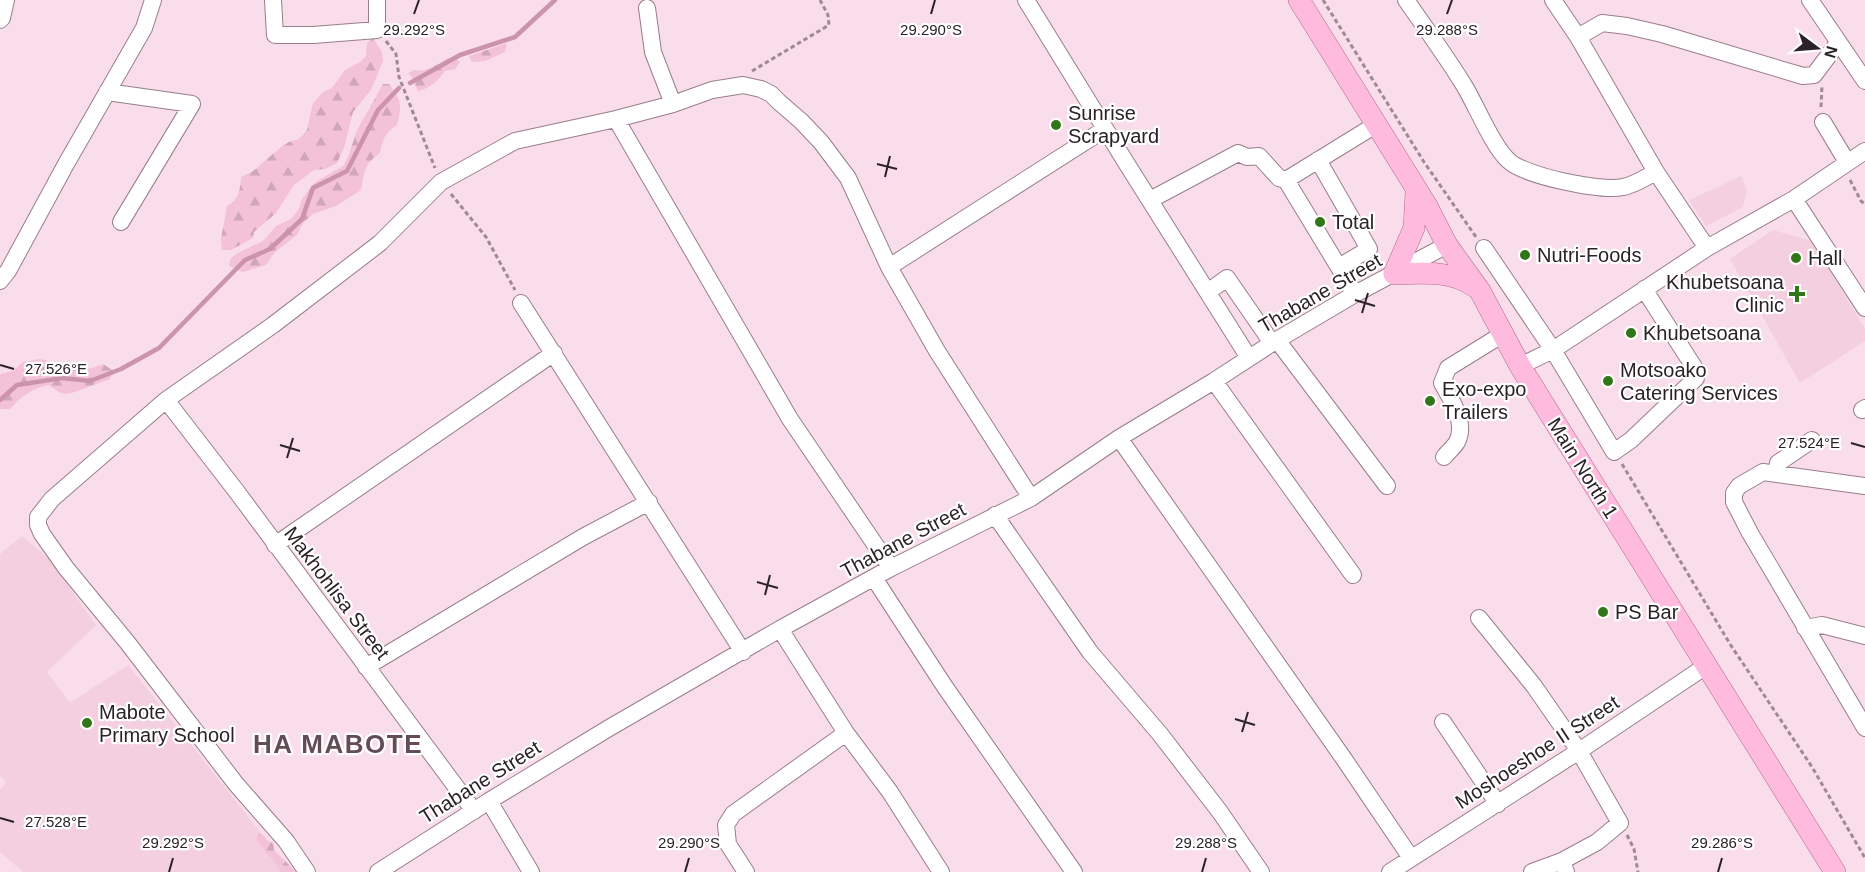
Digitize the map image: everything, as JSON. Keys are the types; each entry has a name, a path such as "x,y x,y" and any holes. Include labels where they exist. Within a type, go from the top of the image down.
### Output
{"main road":[{"name":"Main North 1","path":"1299,0 1377,124 1416,192 1427,206 1447,245 1480,291 1520,366 1835,872"},
{"path":"1416,192 1414,228 1394,274 1438,273 1470,283 1480,291"}],"street":[{"path":"0,21 6,0"},
{"path":"0,281 8,271 144,28 153,0"},
{"path":"273,0 275,35 314,35 377,30 376,0"},
{"path":"1026,0 1249,358"},
{"path":"1406,0 1465,88 1500,150 1515,166 1549,178 1612,188 1623,187 1656,172"},
{"path":"1554,0 1656,172 1707,248"},
{"path":"1810,0 1865,81"},
{"path":"647,8 653,52 673,104"},
{"path":"1578,37 1602,23 1627,26 1662,34 1803,76 1814,75 1838,42"},
{"path":"307,872 286,841 236,784 127,642 66,568 42,534 38,525 38,517 52,499 166,400 273,325 380,243 441,182 515,141 616,120 712,90 743,85 771,94 821,142 848,178 890,267 937,351 1031,498"},
{"path":"107,92 192,104 121,222"},
{"path":"616,120 790,419 891,568"},
{"path":"1823,122 1844,164"},
{"path":"1286,180 1377,124"},
{"path":"890,267 1105,129"},
{"path":"1520,366 1553,350 1707,248 1794,199 1865,152"},
{"path":"1150,200 1238,153 1247,157 1259,156 1279,178 1286,180 1355,294"},
{"path":"1318,160 1369,249 1339,267"},
{"path":"1794,199 1865,308"},
{"name":"Thabane Street","path":"378,872 609,728 780,629 891,568 1031,498 1119,438 1275,341 1355,294 1447,245"},
{"path":"1484,248 1553,350 1614,452 1631,440 1696,378 1694,367 1644,289"},
{"path":"1208,292 1227,278 1387,486"},
{"path":"521,303 743,652"},
{"path":"1444,457 1457,442 1459,434 1458,413 1442,383 1448,368 1503,334"},
{"path":"275,544 554,353"},
{"path":"1214,381 1353,575"},
{"name":"Makhohlisa Street","path":"166,400 474,811"},
{"path":"1119,438 1411,858"},
{"path":"1777,474 1778,463 1812,440"},
{"path":"1865,486 1762,472 1739,486 1734,493 1734,502 1750,532 1865,728"},
{"path":"366,667 583,537 649,502"},
{"path":"995,515 1090,652 1160,734 1226,821 1261,872"},
{"path":"874,578 945,687 1074,872"},
{"path":"1479,618 1534,686 1579,751 1620,823 1564,866 1532,872"},
{"path":"1806,628 1822,625 1865,636"},
{"path":"780,629 846,733 890,792 940,872"},
{"name":"Moshoeshoe II Street","path":"1390,872 1498,804 1706,666"},
{"path":"1443,722 1498,804"},
{"path":"746,872 728,844 726,825 733,814 846,733"},
{"path":"489,801 531,872"}],"path":[{"path":"743,85 753,71 829,25 828,15 820,0"},
{"path":"1323,0 1424,162 1484,248"},
{"path":"377,30 396,54 399,77 441,182 486,237 521,303"},
{"path":"1821,65 1825,72 1821,97 1823,122"},
{"path":"1844,164 1865,204"},
{"path":"1614,452 1730,644 1812,767 1865,858"},
{"path":"1620,823 1634,849 1638,872"}],"shaded area":[{"path":"1741,176 1747,190 1743,207 1706,226 1689,200"},
{"name":"Khubetsoana Clinic","path":"1773,230 1812,241 1865,329 1865,341 1800,383 1730,259"},
{"name":"Mabote Primary School","path":"22,536 50,560 96,625 47,672 70,703 128,665 292,872 23,872 0,852 0,790 6,782 0,776 0,554"}],"green space":[{"path":"373,38 382,52 383,61 371,90 353,112 344,148 337,163 326,169 314,170 294,185 276,213 254,232 253,238 231,250 222,250 221,239 227,206 238,194 241,177 253,171 281,147 299,139 307,130 313,103 323,92 332,88 345,70 366,56 367,43"},
{"path":"507,43 505,52 485,61 472,62 469,56"},
{"path":"448,58 456,58 460,62 455,69 445,71 433,84 418,91 408,73 427,69"},
{"path":"383,84 389,84 399,99 399,118 397,125 385,137 380,153 368,165 361,190 336,206 313,214 303,223 297,235 275,252 266,265 243,272 229,266 231,258 263,241 276,226 291,219 314,183 343,166 357,130"},
{"path":"40,359 78,369 103,364 114,371 109,380 71,393 61,393 48,385 42,386 27,394 10,409 0,409 0,374 13,371 23,362"},
{"path":"261,833 273,843 274,850 296,872 281,872 256,839"}],"waterway":[{"path":"410,83 460,55 515,37 555,0"},
{"path":"0,400 17,385 62,378 90,381 121,369 159,348 245,260 270,249 302,219 313,188 347,171 378,110 399,88"}],"place":[{"name":"Sunrise Scrapyard","path":"1056,125"},
{"name":"Total","path":"1320,222"},
{"name":"Nutri-Foods","path":"1525,255"},
{"name":"Hall","path":"1796,258"},
{"name":"Khubetsoana Clinic","path":"1797,294"},
{"name":"Khubetsoana","path":"1631,333"},
{"name":"Motsoako Catering Services","path":"1608,381"},
{"name":"Exo-expo Trailers","path":"1430,401"},
{"name":"PS Bar","path":"1603,612"},
{"name":"Mabote Primary School","path":"87,723"}],"district":[{"name":"HA MABOTE","path":"338,744"}]}
